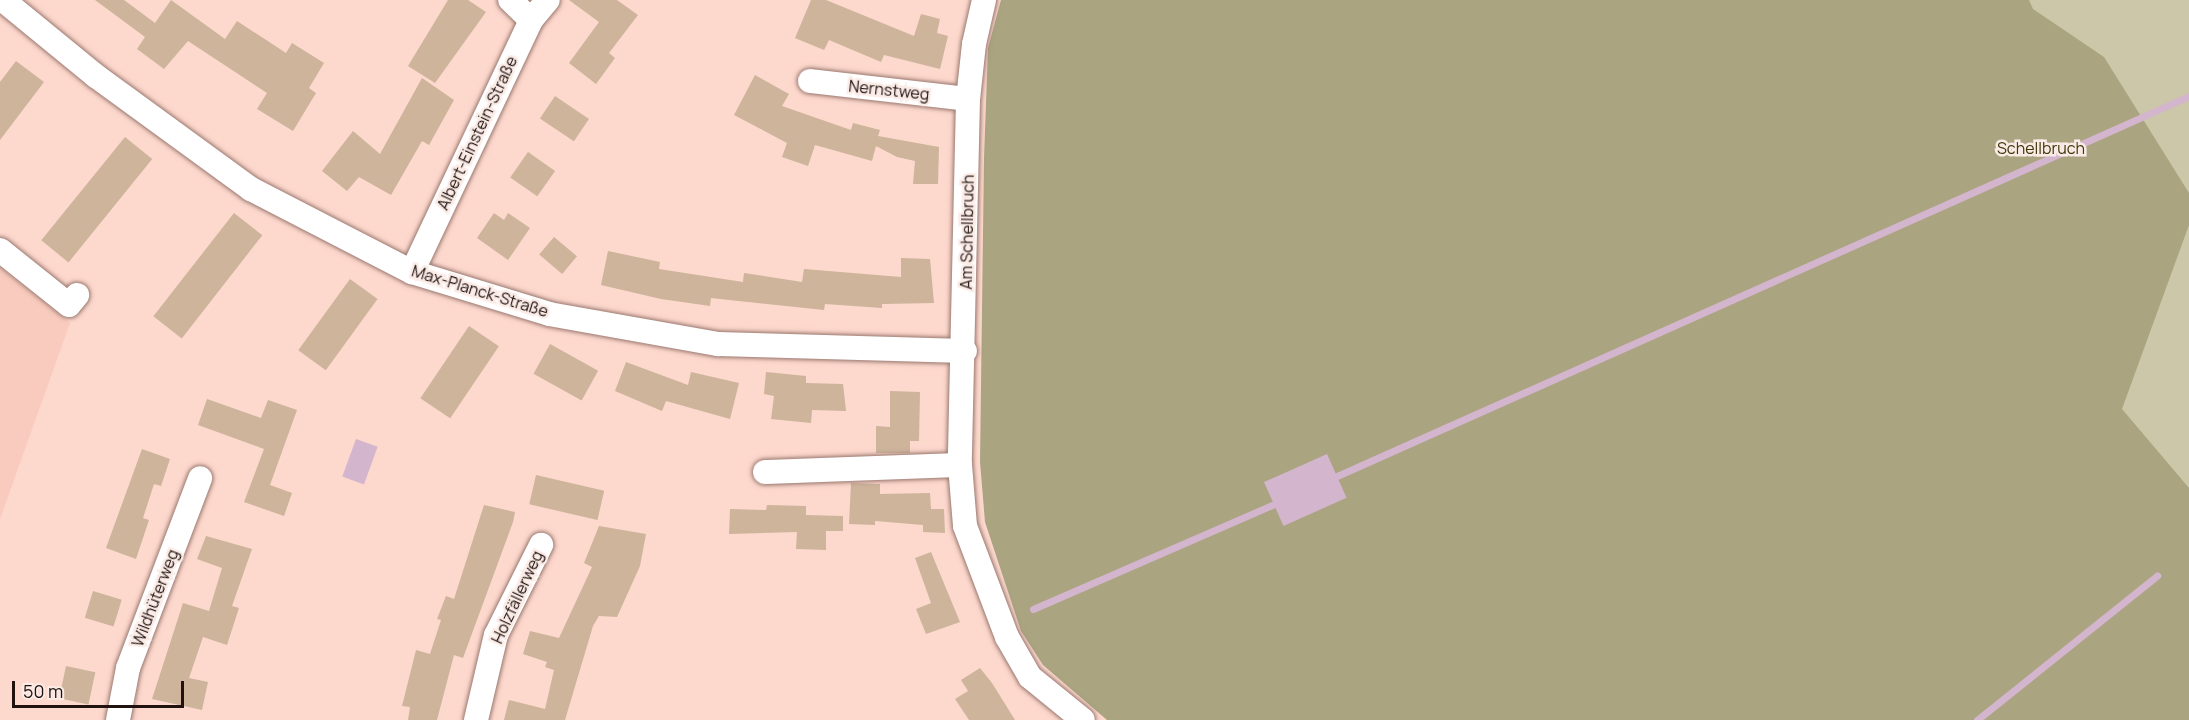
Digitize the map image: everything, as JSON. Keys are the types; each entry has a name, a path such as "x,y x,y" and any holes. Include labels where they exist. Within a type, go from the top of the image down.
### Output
{"street":[{"name":"Max-Planck-Straße","path":"3,0 96,76 251,189 412,272 549,314 718,344 965,351"},
{"path":"510,0 531,20"},
{"name":"Albert-Einstein-Straße","path":"412,272 531,20 548,0"},
{"name":"Am Schellbruch","path":"984,0 974,44 968,99 965,351 960,465 965,526 1007,637 1030,677 1083,720"},
{"name":"Nernstweg","path":"810,81 968,99"},
{"path":"0,250 69,305 77,295"},
{"path":"765,472 960,465"},
{"name":"Wildhüterweg","path":"118,720 128,668 200,478"},
{"name":"Holzfällerweg","path":"476,720 496,635 541,545"}],"shaded area":[{"path":"0,268 70,323 0,519"},
{"path":"356,439 378,447 364,484 342,477"},
{"path":"1327,454 1347,498 1283,526 1264,482"}],"green space":[{"path":"1001,0 2029,0 2033,9 2104,57 2189,193 2189,225 2122,409 2189,488 2189,720 1107,720 1043,665 1021,631 985,522 980,462 984,158 988,48"},
{"name":"Schellbruch","path":"1730,0 2189,0 2189,567"}],"building":[{"path":"95,0 124,0 155,23 171,0 225,39 237,21 286,53 292,43 324,63 309,88 316,93 293,131 257,109 267,93 188,41 164,69 137,49 145,37"},
{"path":"448,0 468,0 486,12 435,83 408,66"},
{"path":"569,0 617,0 638,15 609,53 615,58 596,84 569,63 599,22"},
{"path":"811,0 826,0 914,36 921,14 940,19 937,33 948,36 940,69 884,55 881,62 829,40 824,50 795,38"},
{"path":"16,61 44,82 0,140 0,82"},
{"path":"755,75 789,94 782,106 851,130 853,123 880,130 878,136 939,147 938,184 913,184 915,161 897,157 876,146 872,161 815,145 808,166 782,157 787,143 734,115"},
{"path":"422,78 454,100 429,145 422,141 391,195 359,177 347,191 322,171 353,131 380,154"},
{"path":"555,96 589,119 574,141 540,118"},
{"path":"125,137 152,159 69,262 41,240"},
{"path":"528,152 555,171 537,196 510,177"},
{"path":"234,213 262,235 182,338 153,316"},
{"path":"494,213 504,220 508,213 530,228 508,260 477,238"},
{"path":"554,237 577,256 562,274 539,255"},
{"path":"608,251 660,262 659,269 743,282 744,273 802,282 804,269 901,277 901,258 930,259 934,303 882,304 882,308 825,304 824,310 711,298 710,306 661,299 601,285"},
{"path":"350,279 378,299 326,370 298,350"},
{"path":"469,326 499,346 450,418 420,398"},
{"path":"550,344 598,371 582,400 534,374"},
{"path":"626,362 688,385 691,372 739,383 730,419 666,401 662,411 615,391"},
{"path":"766,372 806,376 806,383 843,384 846,411 812,410 811,423 771,419 774,396 764,394"},
{"path":"890,391 920,392 919,441 910,441 910,453 876,453 876,426 890,427"},
{"path":"207,399 261,418 268,400 297,410 270,485 292,493 284,516 244,502 264,449 198,425"},
{"path":"142,449 170,459 161,486 154,484 143,518 149,520 136,559 106,548"},
{"path":"536,475 604,491 597,520 529,504"},
{"path":"851,483 880,484 880,494 930,493 931,509 944,509 945,533 923,532 923,525 875,521 875,525 849,524"},
{"path":"484,505 515,512 513,522 463,658 454,655 437,720 408,720 410,707 402,706 416,650 430,654 441,620 437,619 446,596 454,599"},
{"path":"767,505 806,506 806,515 843,516 843,531 826,531 826,550 796,549 797,532 729,534 730,509 766,510"},
{"path":"599,526 646,534 640,566 617,617 599,616 593,626 565,720 504,720 509,700 545,709 554,670 545,667 547,662 523,654 530,631 559,638 592,567 584,563"},
{"path":"206,536 252,549 232,606 239,608 227,645 203,637 189,678 208,682 202,710 152,699 183,603 209,611 222,568 197,559"},
{"path":"931,552 960,622 926,634 916,609 931,603 915,558"},
{"path":"93,591 122,600 114,627 85,618"},
{"path":"66,666 95,672 88,705 59,698"},
{"path":"980,668 1015,720 969,720 955,699 968,691 961,680"}],"waterway":[{"path":"1337,476 2189,96"},
{"path":"1033,609 1274,504"},
{"path":"1977,720 2157,576"}]}
